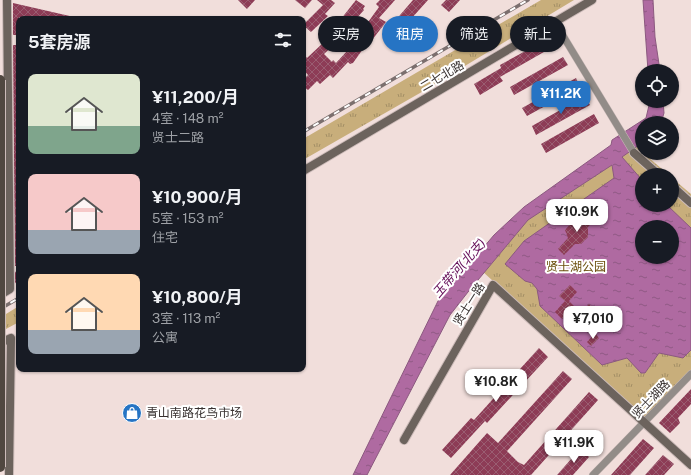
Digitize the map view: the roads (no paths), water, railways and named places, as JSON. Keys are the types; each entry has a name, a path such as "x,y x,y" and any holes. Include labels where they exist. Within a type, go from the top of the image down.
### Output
{"main road":[{"path":"0,295 10,289 7,0"},
{"name":"二七北路","path":"563,16 592,0"},
{"name":"二七北路","path":"306,169 510,49"},
{"path":"0,80 0,467"},
{"path":"634,153 651,168"},
{"path":"679,192 691,203"},
{"name":"贤士一路","path":"404,440 493,285 691,465"},
{"path":"0,344 16,335"},
{"path":"9,475 11,338"}],"street":[{"path":"566,41 611,118 634,153"},
{"name":"贤士湖路","path":"593,475 691,374"}],"water":[{"path":"643,0 653,0 655,37 659,64 648,64"},
{"name":"贤士湖公园","path":"648,108 664,108 663,116 646,116"},
{"name":"贤士湖公园","path":"635,125 635,148 622,157 635,172 635,212 674,212 691,228 691,350 683,358 659,353 645,373 641,373 627,358 602,365 540,306 537,289 532,283 525,281 505,264 524,241 614,178 612,165 528,220 450,315 367,475 353,475 438,301 494,235 524,207 611,145 612,140"}],"railway":[{"path":"306,130 528,0"},
{"path":"0,309 16,300"}],"place":[{"name":"青山南路花鸟市场","path":"132,413"}],"water label":[{"name":"玉带河(北支)","path":"459,268"}]}
